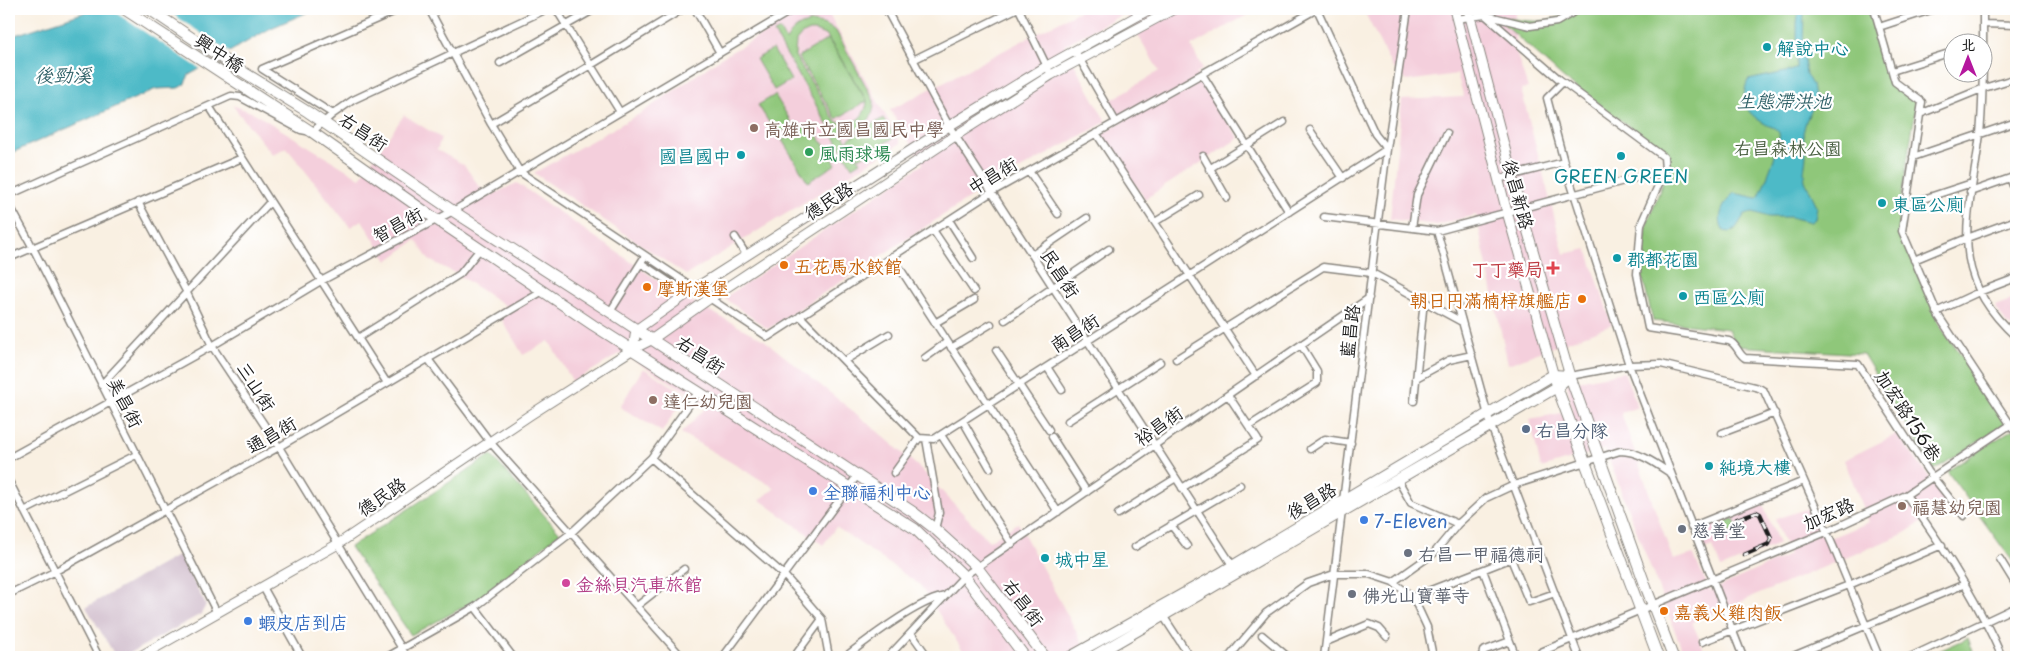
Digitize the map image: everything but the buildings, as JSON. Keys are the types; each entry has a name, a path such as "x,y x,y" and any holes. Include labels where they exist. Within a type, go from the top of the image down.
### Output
{"main road":[{"name":"興中橋","path":"124,9 298,123"},
{"name":"興中橋","path":"149,9 232,65 308,112"},
{"name":"右昌街","path":"308,112 453,212 610,312 935,529 977,567 1045,657"},
{"name":"右昌街","path":"298,123 543,291 915,529 931,542 964,576 1025,657"},
{"path":"1553,374 1570,376 1652,605 1673,657"},
{"name":"後昌路","path":"1092,657 1344,500 1553,374"},
{"name":"後昌路","path":"1235,569 1398,480 1557,387 1570,376"},
{"path":"1557,387 1658,657"},
{"name":"後昌路","path":"1070,657 1161,613"}],"street":[{"path":"333,114 262,69 400,9"},
{"path":"429,9 491,124 520,172 645,256 691,292"},
{"path":"9,195 230,96 240,97 301,130 312,132 322,122 353,100 547,9"},
{"path":"556,9 620,112"},
{"path":"500,63 595,9"},
{"path":"491,124 591,66 682,9"},
{"path":"695,9 720,53"},
{"name":"智昌街","path":"9,458 212,346 321,281 453,212 794,9"},
{"name":"民昌街","path":"886,9 955,136 1235,569"},
{"path":"913,60 1018,9 1051,75"},
{"name":"德民路","path":"636,330 691,292 949,126 1047,66 1150,9"},
{"name":"德民路","path":"139,657 338,544 490,442 633,349 651,340 709,298 955,136 1051,75 1174,9"},
{"path":"1317,9 1375,134 1387,149"},
{"name":"中昌街","path":"691,292 709,298 768,337 992,192 1317,9"},
{"name":"藍昌路","path":"1324,657 1387,149 1408,9"},
{"name":"後昌新路","path":"1454,9 1498,179 1557,387"},
{"path":"1456,19 1469,12 1530,26 1557,22 1579,9"},
{"path":"1874,9 1896,82 1922,102 1902,231 1936,312 2014,422 2016,434"},
{"path":"1879,27 1934,9"},
{"path":"1983,9 1983,32"},
{"name":"後昌新路","path":"1469,12 1521,209 1570,376"},
{"path":"1324,217 1437,231 1665,170 1664,157 1563,82 1485,15"},
{"path":"1983,24 2016,24"},
{"path":"1075,50 1116,122"},
{"path":"1892,70 1942,55"},
{"path":"1202,74 1289,212"},
{"path":"1920,114 1984,88 2016,78"},
{"path":"1563,82 1547,98 1564,162 1576,194 1629,365 1743,657"},
{"path":"1984,82 1980,134 1966,225 1966,246 1970,268 1979,292 2002,324 2016,337"},
{"path":"209,106 387,383"},
{"path":"1209,169 1284,122"},
{"path":"1913,157 2016,122"},
{"path":"1310,130 1343,178"},
{"path":"1096,133 1256,376"},
{"path":"1412,228 1416,195 1447,133"},
{"name":"南昌街","path":"923,438 934,439 963,421 1387,149"},
{"path":"1203,156 1227,198"},
{"path":"9,258 242,158"},
{"path":"1498,179 1564,162"},
{"name":"加宏路156巷","path":"1665,170 1641,224 1637,274 1648,328 1729,340 1734,342 1741,355 1745,358 1858,364 1932,477"},
{"path":"1029,171 1058,214"},
{"path":"1970,192 2013,177 2016,193"},
{"path":"1905,205 1972,183"},
{"path":"1155,222 1199,195"},
{"name":"三山街","path":"138,202 186,291 212,346 279,447 407,657"},
{"path":"101,385 270,202"},
{"name":"美昌街","path":"9,204 217,613"},
{"path":"1032,255 1087,218"},
{"path":"949,220 973,258"},
{"path":"1914,260 2016,220"},
{"path":"933,230 974,291"},
{"path":"1437,231 1491,426 1579,657"},
{"path":"735,237 747,256"},
{"path":"358,338 460,274 480,248"},
{"path":"1005,320 1109,249"},
{"path":"610,312 645,256"},
{"path":"892,256 1058,512"},
{"path":"641,263 691,292"},
{"path":"1176,360 1323,267 1372,273 1462,322"},
{"path":"1936,312 1979,292 2016,278"},
{"name":"通昌街","path":"9,594 54,572 279,447 543,291"},
{"name":"裕昌街","path":"888,657 964,576 1369,298"},
{"path":"935,323 974,300"},
{"path":"1414,401 1424,300"},
{"path":"800,316 923,438 939,513 935,529"},
{"path":"925,358 991,324"},
{"path":"633,349 636,330"},
{"path":"844,361 889,334"},
{"path":"1249,426 1317,383 1317,371 1301,345"},
{"path":"996,350 1049,430"},
{"path":"1416,378 1449,360 1472,355"},
{"path":"428,359 490,442 682,657"},
{"path":"1068,421 1160,362"},
{"path":"1570,376 1629,365 1661,364 1759,388 1764,391 1879,657"},
{"path":"1047,367 1062,390"},
{"path":"387,657 475,607 571,533 651,458 699,391"},
{"path":"1182,488 1258,440 1228,395"},
{"path":"1722,433 1775,413"},
{"path":"963,421 990,468"},
{"name":"加宏路","path":"1541,652 1826,532 1906,494 2014,422"},
{"path":"942,434 1012,544"},
{"path":"1052,437 1086,492"},
{"path":"894,473 923,438"},
{"path":"1310,449 1325,439 1351,443"},
{"path":"1393,582 1434,553 1458,524 1486,498 1513,486 1584,461 1626,451 1656,463 1671,474"},
{"path":"24,511 136,455"},
{"path":"651,458 784,575 822,619 829,657"},
{"path":"723,657 857,476"},
{"path":"1932,477 1964,516"},
{"path":"1118,514 1176,478"},
{"path":"1398,480 1411,503 1458,524"},
{"path":"9,481 99,657"},
{"path":"1691,526 1804,481"},
{"path":"1135,547 1240,485"},
{"path":"1906,494 1942,544 1966,584 1986,621 2002,657"},
{"path":"1172,525 1187,546"},
{"path":"1702,642 1849,584 1942,544"},
{"path":"1413,597 1538,548"},
{"path":"1511,559 1529,602 1555,593"},
{"path":"2000,559 2016,585"},
{"path":"637,606 684,569"},
{"path":"1483,570 1516,657"},
{"path":"1229,657 1266,613 1308,583 1334,574 1369,574 1393,582 1413,597 1427,627 1433,657"},
{"path":"1791,657 1966,584"},
{"path":"263,586 302,657"},
{"path":"845,657 927,601 946,596"},
{"path":"475,607 513,657"},
{"path":"1910,657 2016,607"},
{"path":"1161,613 1190,657"},
{"path":"794,657 822,619"},
{"path":"1326,642 1369,624 1379,628 1387,637"},
{"path":"911,633 928,657"},
{"path":"1262,634 1288,657"},
{"path":"1483,654 1510,642"},
{"path":"668,657 676,651"}],"shaded area":[{"name":"高雄市立國昌國民中學","path":"808,9 826,9 901,143 686,275 534,173 643,112 724,56"},
{"path":"1083,9 1258,9 1191,46 1203,69 1196,73 1239,138 1145,199 1100,135 1123,122 1110,101 1159,71 1125,13 1064,45 1106,122 982,190 768,329 724,298 923,164 890,110"},
{"path":"1363,9 1515,9 1515,49 1528,88 1521,89 1564,254 1587,249 1612,325 1508,364 1476,215 1436,225 1390,219 1402,100 1464,97 1457,74 1407,81 1392,67"},
{"path":"232,105 254,113 360,178 404,115 441,138 437,150 464,165 487,197 517,183 676,293 764,340 869,424 921,469 989,541 1018,523 1090,657 967,657 920,585 836,527 823,545 760,500 775,488 681,433 709,405 621,353 573,382 549,341 523,355 498,313 506,306 455,273 429,260 416,240 387,261 362,220 350,227 286,147 273,155"},
{"path":"2016,298 2016,330 2006,323 1995,306"},
{"name":"達仁幼兒園","path":"643,368 686,394 662,432 620,407"},
{"path":"1624,372 1638,407 1621,413 1673,560 1693,554 1710,591 1789,555 1775,519 1809,508 1825,540 1869,522 1844,460 1897,434 1950,505 1903,534 1692,622 1707,657 1685,657 1605,449 1541,468 1530,419 1572,411 1567,383"},
{"path":"1762,502 1779,544 1721,568 1713,547 1704,550 1696,528"},
{"path":"179,555 206,605 201,614 123,657 116,657 86,607"}],"green space":[{"name":"右昌森林公園","path":"1576,9 1868,9 1893,84 1917,101 1898,218 1900,233 1942,329 2009,422 1934,470 1863,354 1735,346 1728,329 1653,321 1642,275 1647,224 1667,171 1668,161 1665,153 1563,78 1495,16 1537,21 1565,15"},
{"path":"813,22 826,25 836,31 874,101 872,114 866,124 855,131 842,133 860,162 852,167 774,33 780,30 786,41 794,30","holes":["815,31 827,36 867,101 861,117 857,120 847,123 835,121 795,56 796,41 801,35"]},
{"path":"828,39 867,101 836,119 798,57"},
{"path":"773,49 791,80 774,90 756,59"},
{"path":"775,95 793,125 777,135 758,105"},
{"path":"883,118 895,137 859,158 848,139"},
{"name":"風雨球場","path":"810,123 836,164 808,182 782,140"},
{"path":"2013,429 2016,433 2016,566 1947,471"},
{"path":"491,455 560,533 477,600 411,635 350,547"},
{"path":"1733,518 1738,528 1721,537 1718,531 1726,527 1724,523"},
{"path":"1968,638 1975,657 1926,657"}],"water":[{"name":"後勁溪","path":"95,9 315,9 271,28 189,75 184,85 178,88 156,89 9,154 9,37"},
{"name":"生態滯洪池","path":"1799,9 1804,9 1803,51 1806,74 1812,85 1815,102 1806,121 1803,133 1806,156 1805,181 1817,206 1815,219 1811,222 1790,217 1769,217 1753,212 1745,214 1734,231 1724,231 1720,221 1722,210 1727,201 1734,193 1757,198 1759,196 1778,145 1779,133 1776,129 1755,118 1747,108 1744,96 1745,88 1748,80 1797,68 1797,23"}],"pier":[{"path":"110,9 165,9 232,54 202,70"}],"railway":[{"path":"1737,519 1756,512 1760,514 1771,538 1769,544 1744,555"}],"place":[{"name":"解說中心","path":"1767,47"},
{"name":"高雄市立國昌國民中學","path":"754,128"},
{"name":"風雨球場","path":"809,152"},
{"name":"國昌國中","path":"741,155"},
{"name":"GREEN GREEN","path":"1621,156"},
{"name":"東區公廁","path":"1882,203"},
{"name":"郡都花園","path":"1617,258"},
{"name":"五花馬水餃館","path":"784,265"},
{"name":"丁丁藥局","path":"1553,268"},
{"name":"摩斯漢堡","path":"647,287"},
{"name":"西區公廁","path":"1683,296"},
{"name":"朝日円滿楠梓旗艦店","path":"1582,299"},
{"name":"達仁幼兒園","path":"653,400"},
{"name":"右昌分隊","path":"1526,429"},
{"name":"純境大樓","path":"1709,466"},
{"name":"全聯福利中心","path":"813,491"},
{"name":"福慧幼兒園","path":"1902,506"},
{"name":"7-Eleven","path":"1364,520"},
{"name":"慈善堂","path":"1682,529"},
{"name":"右昌一甲福德祠","path":"1408,553"},
{"name":"城中星","path":"1045,558"},
{"name":"金絲貝汽車旅館","path":"566,583"},
{"name":"佛光山寶華寺","path":"1352,594"},
{"name":"嘉義火雞肉飯","path":"1664,611"},
{"name":"蝦皮店到店","path":"248,621"}]}
